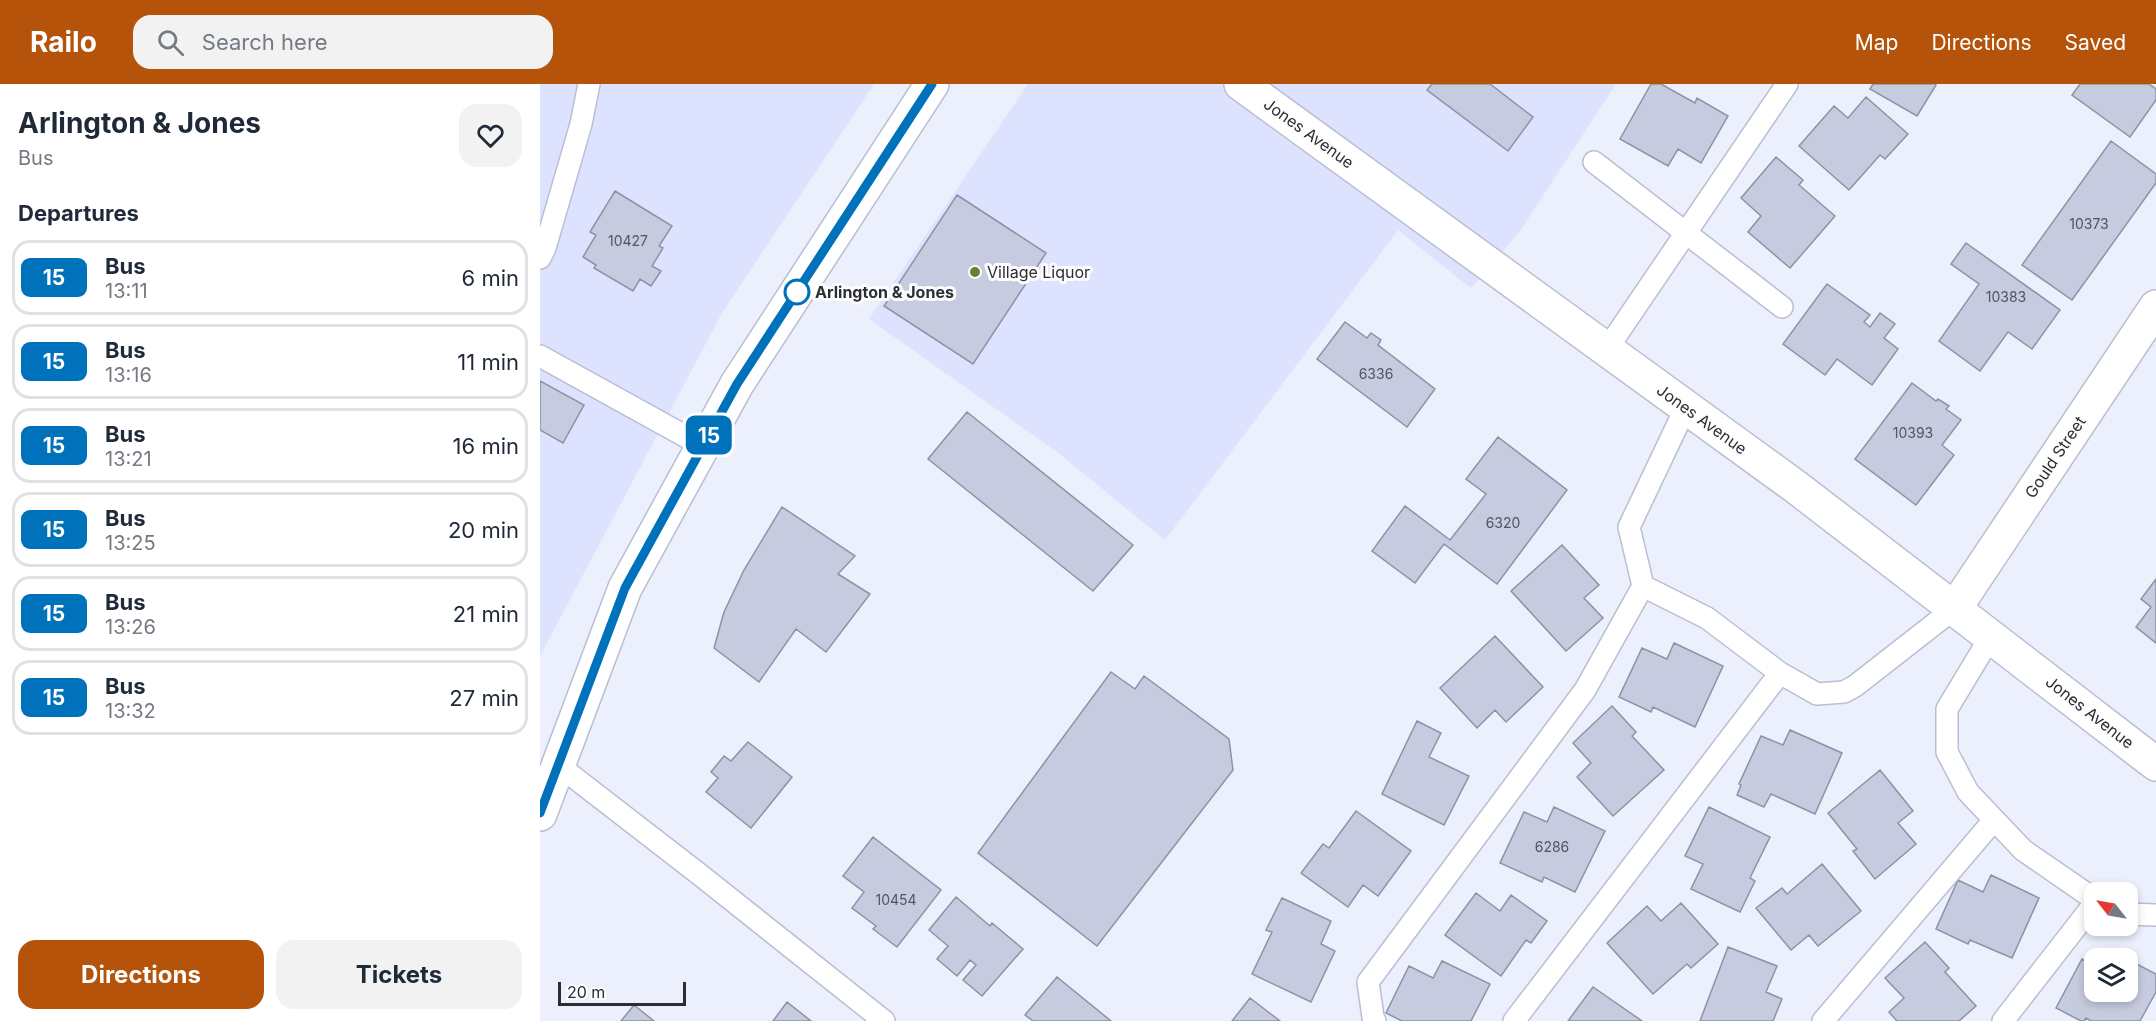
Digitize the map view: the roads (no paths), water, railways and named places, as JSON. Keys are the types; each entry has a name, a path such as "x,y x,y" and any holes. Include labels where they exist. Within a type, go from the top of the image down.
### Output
{"street":[{"path":"540,814 625,588 737,384 932,84"},
{"name":"Jones Avenue","path":"1241,84 1796,487 2156,764"},
{"name":"Gould Street","path":"1955,608 2156,307"}],"lane":[{"path":"540,258 545,248 581,124 589,84"},
{"path":"1607,350 1787,84"},
{"path":"1594,162 1782,307"},
{"path":"540,356 703,446"},
{"path":"1375,1021 1368,982 1585,690 1642,586 1629,527 1686,407"},
{"path":"1642,586 1707,618 1780,673 1817,694 1844,692 1856,686 1955,608"},
{"path":"1992,636 1947,710 1947,752 1968,792 2023,850 2084,892"},
{"path":"1514,1021 1780,673"},
{"path":"558,765 884,1021"},
{"path":"1823,1021 1994,820"},
{"path":"2138,914 2156,915"},
{"path":"2003,1021 2084,917"}],"place":[{"name":"Village Liquor","path":"975,272"},
{"name":"Arlington & Jones","path":"797,292"}]}
